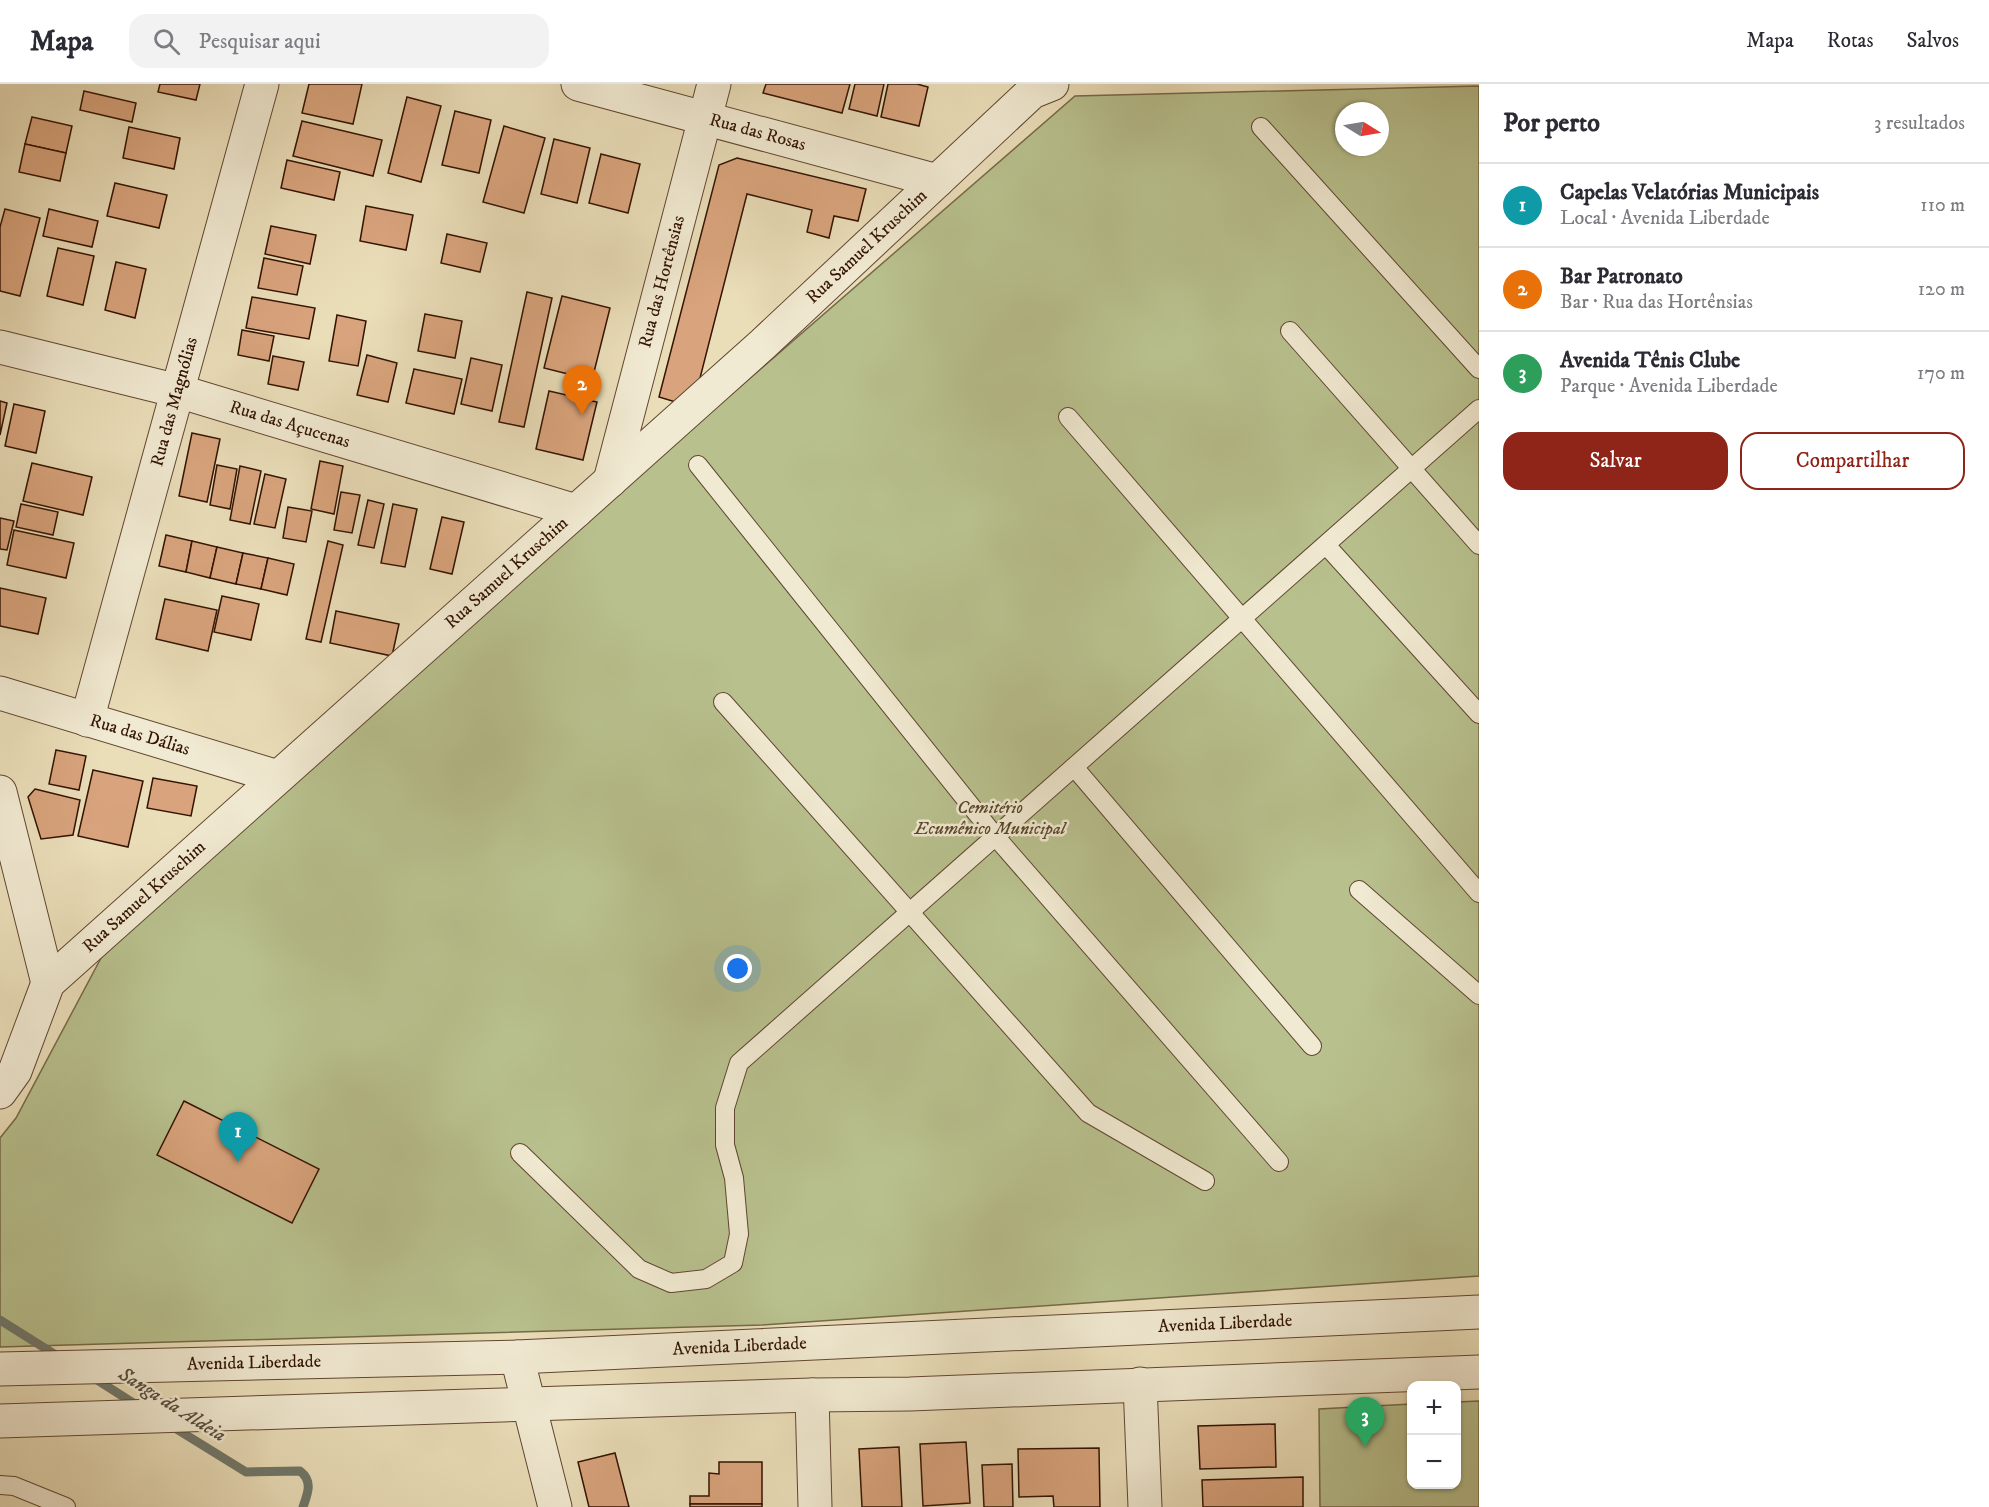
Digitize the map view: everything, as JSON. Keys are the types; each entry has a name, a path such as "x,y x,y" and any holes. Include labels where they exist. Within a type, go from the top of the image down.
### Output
{"street":[{"name":"Rua das Magnólias","path":"87,720 262,84"},
{"name":"Rua das Rosas","path":"578,84 937,181"},
{"name":"Rua das Hortênsias","path":"610,481 714,84"},
{"name":"Rua Samuel Kruschim","path":"0,1092 15,1071 48,983 763,344 1032,92 1052,84"},
{"name":"Rua das Açucenas","path":"0,347 178,391 576,511"},
{"name":"Rua das Dálias","path":"0,693 278,777"},
{"path":"0,792 48,983"},
{"name":"Avenida Liberdade","path":"0,1369 517,1357 1479,1311"},
{"path":"517,1357 555,1507"},
{"path":"0,1421 812,1395 910,1394 1479,1372"},
{"path":"1140,1384 1145,1507"},
{"path":"812,1395 815,1507"}],"lane":[{"path":"1261,127 1479,369"},
{"path":"1290,331 1479,545"},
{"path":"520,1153 639,1269 671,1283 706,1279 733,1263 739,1234 734,1178 725,1145 725,1108 739,1062 1479,410"},
{"path":"1068,417 1479,892"},
{"path":"698,465 995,836 1279,1162"},
{"path":"1326,544 1479,714"},
{"path":"723,702 1088,1113 1205,1181"},
{"path":"1074,767 1312,1046"},
{"path":"1359,890 1479,995"},
{"path":"0,1485 14,1486 66,1507"}],"green space":[{"name":"Cemitério Ecumênico Municipal","path":"1479,86 1479,1276 762,1325 0,1347 0,1138 16,1118 109,943 581,525 1075,96"},
{"path":"1479,1401 1479,1507 1320,1507 1319,1409 1407,1404 1407,1489 1461,1489 1461,1402"}],"building":[{"path":"160,84 200,84 196,100 158,92"},
{"path":"309,84 362,84 353,124 302,113"},
{"path":"766,84 850,84 842,113 763,93"},
{"path":"855,84 884,84 877,116 849,109"},
{"path":"888,84 917,84 928,87 919,126 881,117"},
{"path":"84,91 136,103 132,122 80,110"},
{"path":"407,97 441,106 421,182 388,173"},
{"path":"455,111 491,120 479,173 442,165"},
{"path":"32,117 72,126 66,153 25,144"},
{"path":"302,121 382,140 373,176 293,156"},
{"path":"504,126 545,138 524,213 483,202"},
{"path":"129,127 180,138 174,169 123,158"},
{"path":"554,139 590,148 577,203 541,194"},
{"path":"25,144 66,153 60,181 19,172"},
{"path":"601,154 640,164 628,213 589,203"},
{"path":"737,158 866,189 858,221 834,216 829,238 807,232 812,210 747,194 698,386 682,404 659,397 719,165"},
{"path":"287,160 340,172 334,200 281,188"},
{"path":"115,183 167,195 159,228 107,216"},
{"path":"366,206 413,215 406,250 360,241"},
{"path":"5,209 40,218 20,296 0,291 0,227"},
{"path":"49,209 98,221 92,247 43,236"},
{"path":"271,226 316,235 310,264 265,254"},
{"path":"447,234 487,243 480,272 441,263"},
{"path":"58,248 94,256 83,305 47,296"},
{"path":"264,258 303,266 297,295 258,288"},
{"path":"116,262 146,269 135,318 105,310"},
{"path":"527,292 552,298 524,427 499,422"},
{"path":"562,296 610,308 592,380 544,368"},
{"path":"252,297 315,308 309,339 246,328"},
{"path":"425,314 462,321 455,358 418,351"},
{"path":"337,315 366,321 358,366 329,361"},
{"path":"242,330 274,336 269,361 238,355"},
{"path":"367,355 397,363 388,402 357,395"},
{"path":"273,356 304,362 298,390 268,384"},
{"path":"471,358 502,365 492,411 461,404"},
{"path":"414,369 462,379 454,414 406,403"},
{"path":"549,391 597,402 583,460 536,449"},
{"path":"0,401 7,403 0,435"},
{"path":"14,404 45,411 36,453 5,446"},
{"path":"192,433 220,439 207,502 179,496"},
{"path":"320,461 343,466 334,514 311,509"},
{"path":"32,463 92,477 83,515 23,501"},
{"path":"217,465 237,469 230,509 210,505"},
{"path":"240,466 261,471 250,524 230,520"},
{"path":"265,474 286,479 275,528 254,524"},
{"path":"341,492 360,495 352,533 334,530"},
{"path":"368,500 384,504 374,548 358,545"},
{"path":"21,504 58,512 53,535 16,527"},
{"path":"393,504 417,509 405,567 381,563"},
{"path":"288,507 312,511 306,542 283,538"},
{"path":"442,517 464,522 452,574 430,569"},
{"path":"0,518 14,521 7,550 0,549"},
{"path":"14,530 74,543 66,578 7,565"},
{"path":"166,535 192,541 186,572 159,566"},
{"path":"192,541 217,547 210,578 186,572"},
{"path":"328,541 343,545 321,642 306,639"},
{"path":"217,547 243,553 236,584 210,578"},
{"path":"243,553 268,558 261,589 236,584"},
{"path":"268,558 294,564 287,595 261,589"},
{"path":"0,588 46,598 38,634 0,626"},
{"path":"222,596 259,604 251,640 214,632"},
{"path":"165,599 217,610 208,651 156,639"},
{"path":"336,611 399,624 392,656 330,643"},
{"path":"56,750 86,756 79,790 49,784"},
{"path":"93,770 143,781 128,847 78,836"},
{"path":"153,778 197,786 191,816 147,808"},
{"path":"35,789 80,800 73,835 41,839 28,797"},
{"path":"184,1101 319,1169 292,1223 157,1155"},
{"path":"1275,1424 1276,1467 1200,1469 1198,1426"},
{"path":"966,1442 970,1503 923,1506 920,1444"},
{"path":"899,1447 902,1507 862,1507 859,1449"},
{"path":"1099,1448 1100,1507 1054,1507 1053,1496 1019,1497 1018,1449"},
{"path":"615,1453 629,1507 589,1507 578,1462"},
{"path":"719,1462 762,1462 762,1504 690,1504 690,1496 709,1496 709,1473 719,1474"},
{"path":"1012,1464 1013,1507 984,1507 982,1465"},
{"path":"1303,1477 1303,1507 1203,1507 1202,1480"},
{"path":"690,1504 762,1504 762,1507 690,1507"}],"waterway":[{"name":"Sanga da Aldeia","path":"0,1320 59,1357"},
{"name":"Sanga da Aldeia","path":"94,1378 138,1406"},
{"name":"Sanga da Aldeia","path":"170,1425 246,1472 300,1471 308,1483 308,1492 303,1507"}],"place":[{"name":"Bar Patronato","path":"582,415"},
{"name":"Capelas Velatórias Municipais","path":"238,1162"},
{"name":"Avenida Tênis Clube","path":"1365,1447"}]}
